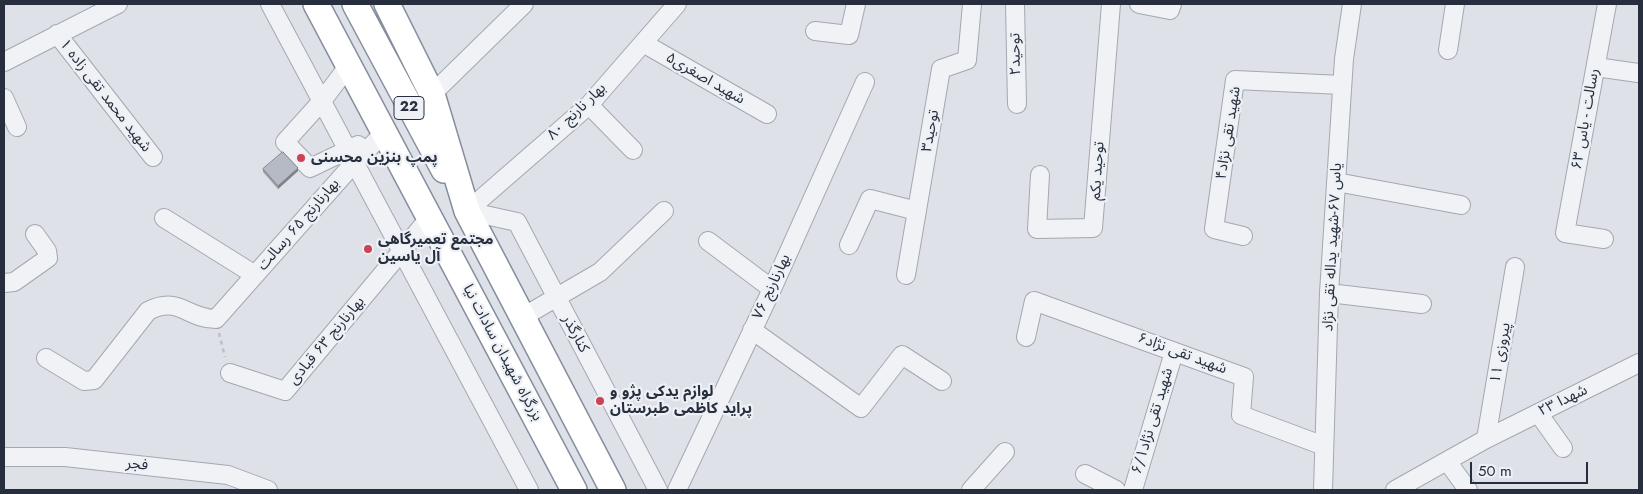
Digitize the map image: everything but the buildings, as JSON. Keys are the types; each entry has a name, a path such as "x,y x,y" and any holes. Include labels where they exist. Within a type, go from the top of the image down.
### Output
{"highway":[{"name":"بزرگراه شهیدان سادات نیا","path":"316,4 574,490"},
{"name":"22","path":"355,4 405,100 467,211"},
{"path":"387,4 432,94 467,211 521,318 613,490"}],"street":[{"path":"4,62 118,4"},
{"path":"270,4 403,250 529,490"},
{"path":"432,94 524,4"},
{"name":"بهار نارنج ۸۰","path":"467,211 589,105 677,4"},
{"path":"815,31 849,35 856,4"},
{"name":"توحید۳","path":"906,275 941,69 966,60 972,4"},
{"name":"توحید۲","path":"1016,4 1017,104"},
{"name":"توحید یکم","path":"1040,175 1037,229 1093,228 1111,4"},
{"path":"1139,4 1171,7"},
{"name":"یاس ۶۷-شهید یداله تقی نژاد","path":"1323,490 1329,292 1342,85 1352,4"},
{"path":"1448,50 1455,4"},
{"name":"رسالت - یاس ۶۳","path":"1604,239 1565,233 1607,4"},
{"name":"شهید محمد تقی زاده ۱","path":"57,34 153,157"},
{"name":"شهید اصغری۵","path":"643,43 767,114"},
{"path":"349,65 322,101 285,142 310,168 351,156"},
{"path":"1596,67 1638,73"},
{"name":"شهید تقی نژاد۴","path":"1243,236 1214,229 1235,80 1342,85"},
{"name":"بهارنارنج ۷۶","path":"677,490 772,289 864,82"},
{"path":"4,98 16,127"},
{"path":"589,105 633,150"},
{"name":"بهارنارنج ۶۵ رسالت","path":"216,319 351,156 385,132"},
{"path":"1336,182 1461,205"},
{"path":"849,244 870,199 917,211"},
{"name":"کنارگذر","path":"467,211 517,222 658,490"},
{"path":"521,318 600,272 664,211"},
{"path":"403,250 430,217"},
{"path":"164,218 254,275"},
{"path":"5,284 14,282 48,258 47,251 35,234"},
{"path":"708,241 772,289"},
{"name":"بهارنارنج ۶۳ قبادی","path":"230,373 285,390 403,250"},
{"name":"پیروزی ۱۱","path":"1486,439 1515,267"},
{"path":"1329,292 1422,304"},
{"name":"شهید تقی نژاد۶","path":"1026,336 1034,301 1244,377 1241,415 1324,446"},
{"path":"46,358 84,381 94,380 148,311 161,304 171,305 206,319 216,319"},
{"path":"752,330 862,408 902,355 942,381"},
{"name":"شهید تقی نژاد۶/۱","path":"1133,490 1174,352"},
{"name":"شهدا ۲۳","path":"1395,490 1486,439 1639,363"},
{"path":"1538,413 1564,448"},
{"path":"971,490 1005,452"},
{"name":"فجر","path":"4,457 65,457 228,475 268,490"},
{"path":"1447,461 1468,490"},
{"path":"1085,474 1116,490"}],"path":[{"path":"216,319 230,373"}],"place":[{"name":"پمپ بنزین محسنی","path":"301,158"},
{"name":"مجتمع تعمیرگاهی آل یاسین","path":"368,249"},
{"name":"لوازم یدکی پژو و پراید کاظمی طبرستان","path":"600,401"}]}
